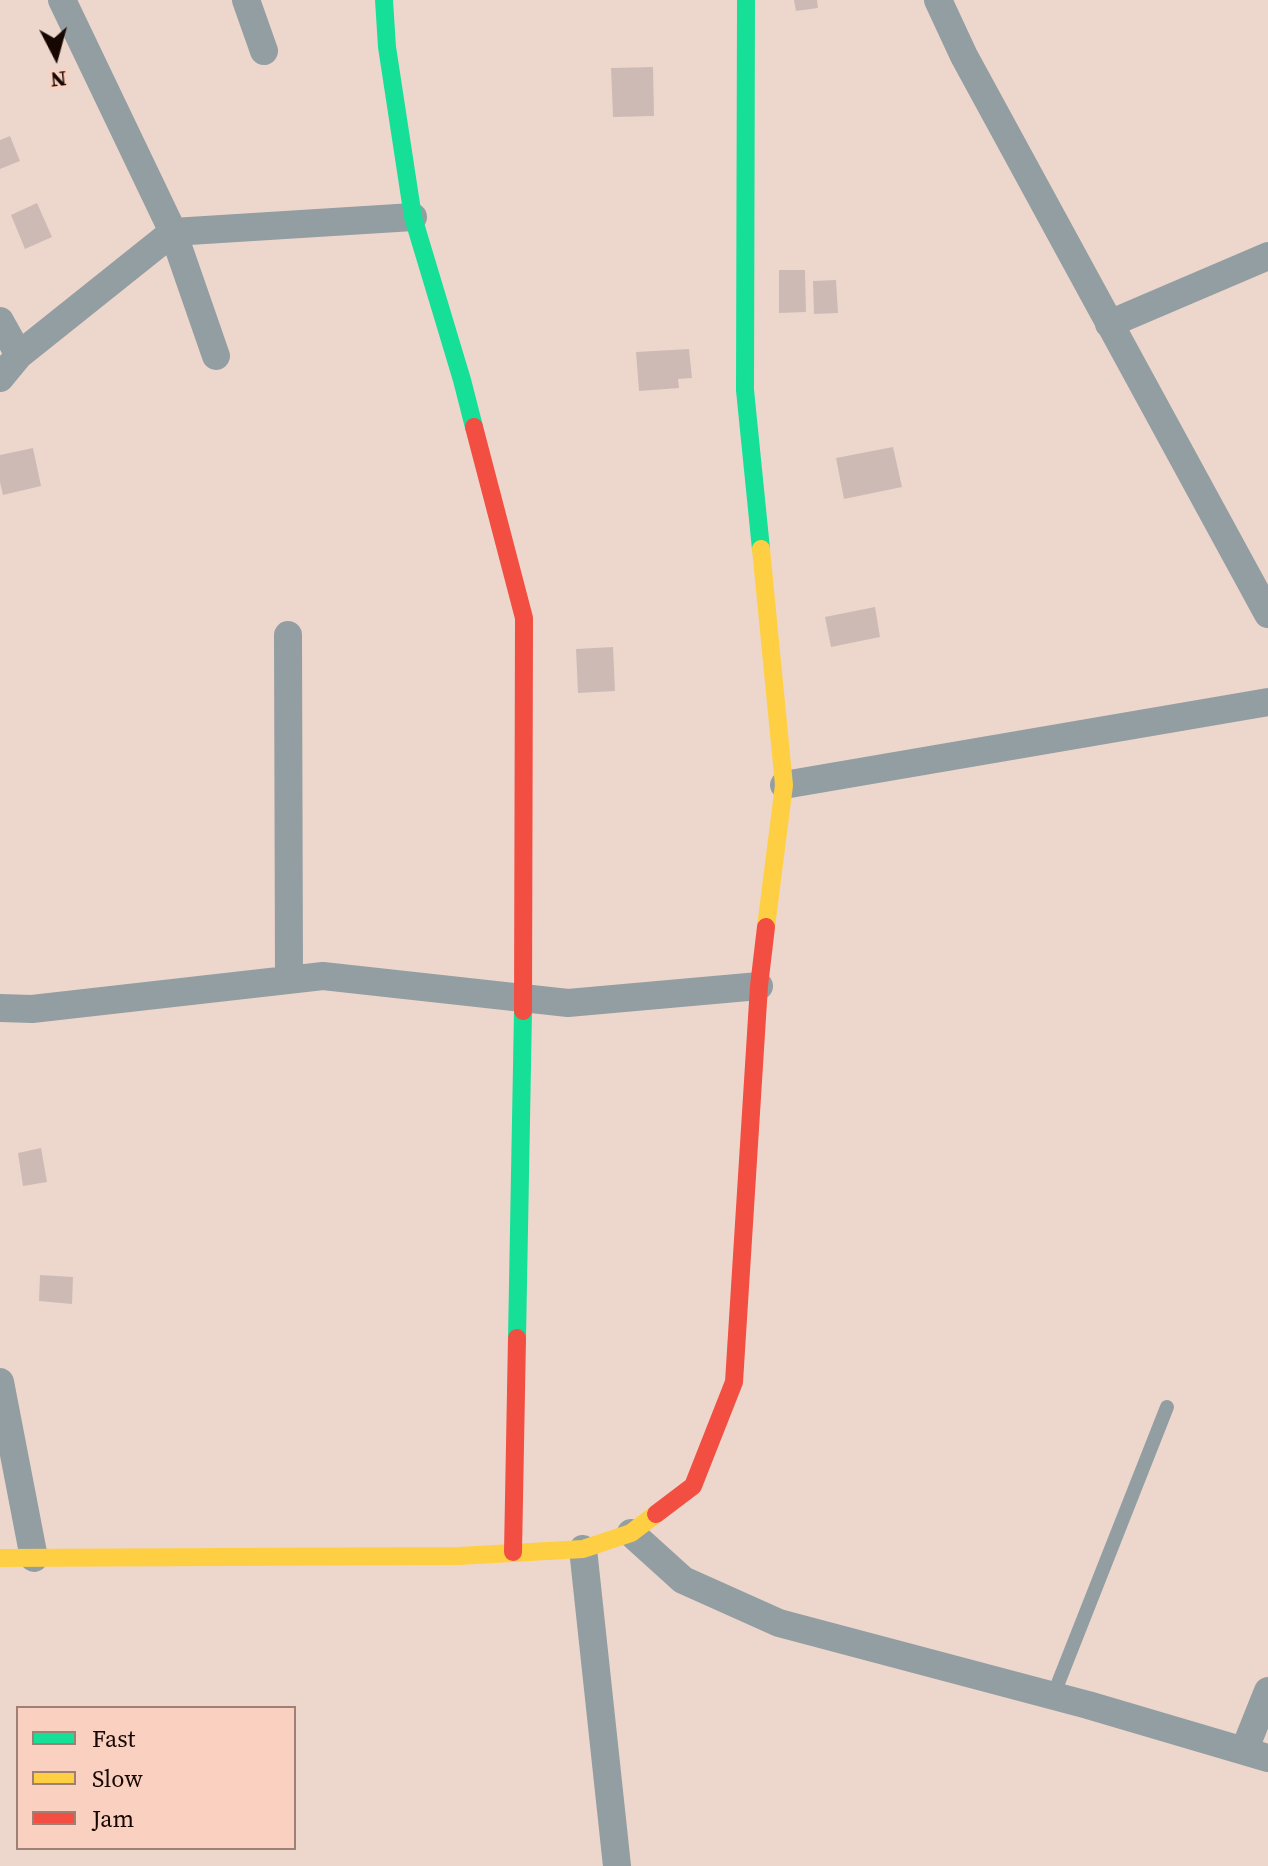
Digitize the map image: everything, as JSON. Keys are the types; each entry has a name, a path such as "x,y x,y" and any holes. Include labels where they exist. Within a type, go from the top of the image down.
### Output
{"street":[{"path":"62,0 173,232 216,356"},
{"path":"246,0 264,51"},
{"path":"384,0 387,47 413,217 462,380 524,618 523,998 513,1552"},
{"path":"0,1558 444,1556 583,1549 631,1533 693,1486 734,1382 759,986 784,785 745,390 746,0"},
{"path":"938,0 964,56 1268,614"},
{"path":"0,378 19,355 173,232 413,217"},
{"path":"1109,324 1268,256"},
{"path":"0,321 19,355"},
{"path":"288,635 289,979"},
{"path":"784,785 1268,702"},
{"path":"0,1008 32,1009 323,976 568,1003 759,986"},
{"path":"0,1382 34,1558"},
{"path":"631,1533 683,1580 779,1623 1256,1754 1268,1691"},
{"path":"583,1549 617,1866"}],"lane":[{"path":"1053,1696 1167,1407"}],"building":[{"path":"794,0 817,0 818,8 796,11"},
{"path":"653,67 654,116 613,117 611,68"},
{"path":"10,136 20,161 0,169 0,140"},
{"path":"37,203 52,237 25,249 11,215"},
{"path":"779,270 805,270 806,312 779,313"},
{"path":"836,280 838,313 814,314 813,281"},
{"path":"689,349 692,378 678,379 679,388 639,391 636,352"},
{"path":"893,447 902,487 844,499 836,458"},
{"path":"33,448 41,486 3,495 0,455"},
{"path":"875,607 880,637 831,647 825,617"},
{"path":"613,647 615,691 578,693 576,649"},
{"path":"41,1148 47,1182 23,1186 18,1153"},
{"path":"40,1275 73,1277 72,1304 39,1301"}],"traffic: fast":[{"path":"384,0 387,47 413,217 474,427"},
{"path":"746,0 745,390 761,549"},
{"path":"517,1338 523,1011"}],"traffic: slow":[{"path":"761,549 784,785 766,927"},
{"path":"0,1558 459,1556 583,1549 631,1533 656,1514"}],"traffic: jam":[{"path":"474,427 524,618 523,1011"},
{"path":"656,1514 693,1486 734,1382 759,986 766,927"},
{"path":"513,1552 517,1338"}]}
